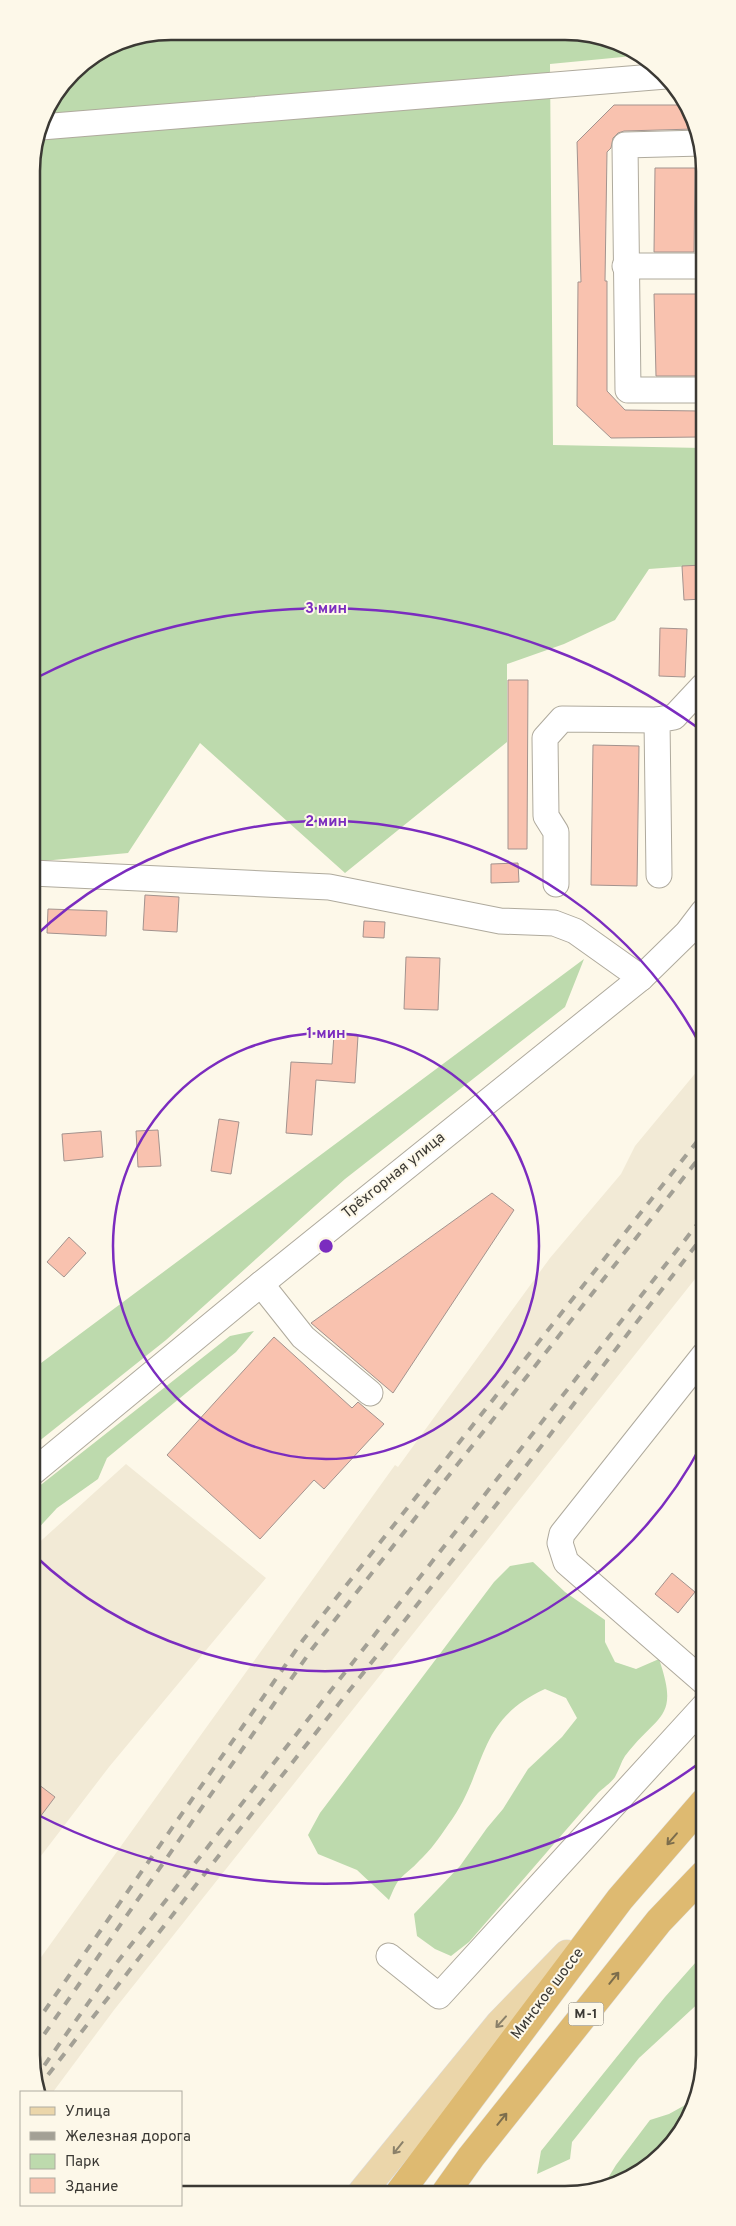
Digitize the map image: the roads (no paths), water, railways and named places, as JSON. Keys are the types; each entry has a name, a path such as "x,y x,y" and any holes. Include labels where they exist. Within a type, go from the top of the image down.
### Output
{"highway":[{"name":"Минское шоссе","path":"405,2186 620,1899 696,1811"},
{"name":"М-1","path":"450,2186 471,2157 659,1921 696,1882"}],"main road":[{"path":"659,1921 696,1889"},
{"path":"367,2186 500,2023 620,1899"}],"street":[{"path":"48,126 657,77"},
{"path":"693,144 625,145 625,266 628,390 696,390"},
{"path":"625,266 696,266"},
{"path":"556,884 556,832 546,816 545,738 562,718 657,720 674,717 696,693"},
{"path":"657,720 659,874"},
{"path":"40,873 329,887 500,921 554,923 575,931 640,978"},
{"name":"Трёхгорная улица","path":"40,1466 261,1284 640,978 687,933 696,921"},
{"path":"261,1284 303,1336 370,1393"},
{"path":"696,1365 562,1534 560,1543 566,1562 696,1675"},
{"path":"389,1956 439,1996 696,1715"}],"railway":[{"path":"40,2017 303,1640 696,1143"},
{"path":"40,2040 312,1649 696,1162"},
{"path":"41,2070 115,1965 696,1226"},
{"path":"43,2081 496,1505 696,1245"}]}
